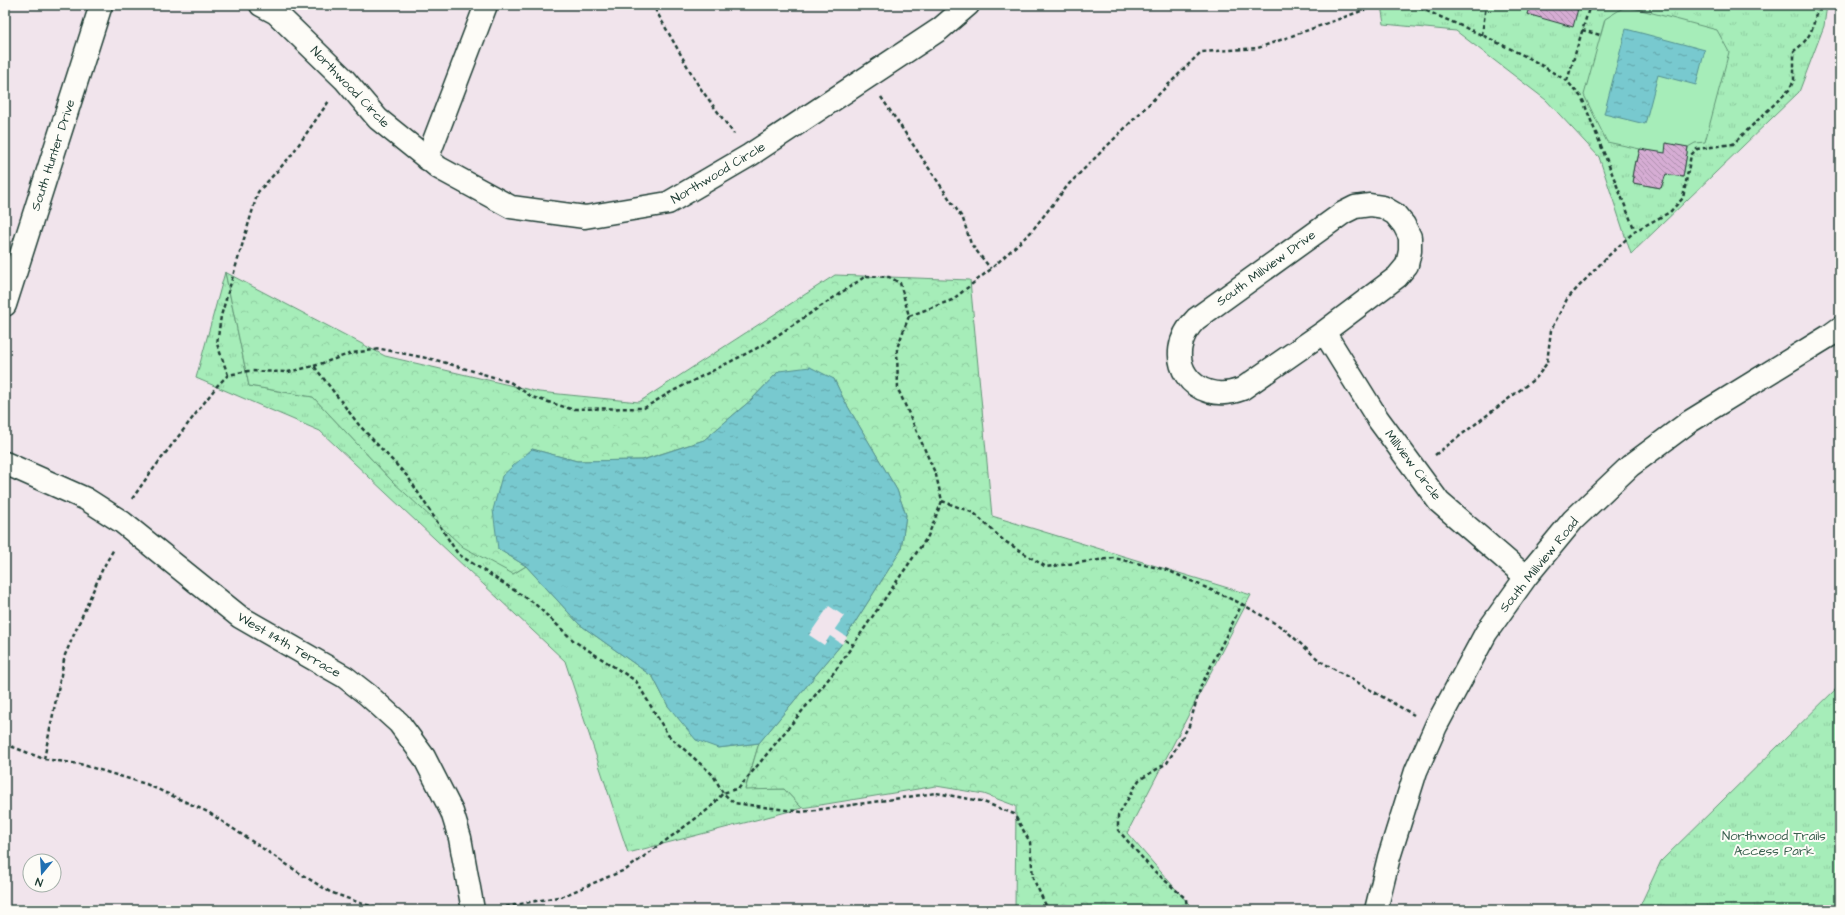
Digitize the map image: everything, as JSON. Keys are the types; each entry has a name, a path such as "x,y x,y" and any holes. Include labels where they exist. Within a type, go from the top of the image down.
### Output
{"street":[{"name":"South Hunter Drive","path":"5,305 101,5"},
{"name":"Northwood Circle","path":"261,5 276,13 344,79 378,119 439,168 511,207 585,217 668,203 750,155 940,29 968,5"},
{"path":"427,158 486,5"},
{"name":"South Millview Drive","path":"1370,205 1383,207 1395,214 1404,225 1410,237 1410,251 1406,265 1397,277 1324,332 1242,390 1221,395 1208,392 1197,386 1188,378 1183,369 1180,358 1183,337 1188,327 1196,320 1343,213 1355,207 1370,205"},
{"name":"South Millview Road","path":"1376,910 1389,858 1416,771 1436,726 1486,633 1526,577 1573,520 1630,466 1689,422 1840,328"},
{"name":"Millview Circle","path":"1324,332 1378,419 1439,502 1526,577"},
{"name":"West 114th Terrace","path":"5,463 86,499 122,522 240,617 345,677 368,695 399,723 424,757 452,812 460,838 473,910"}],"path":[{"path":"660,5 655,9 698,85 750,155"},
{"path":"909,316 952,300 991,269 1030,232 1069,184 1202,52 1258,48 1378,5"},
{"path":"1406,5 1420,8 1482,35 1530,59 1567,81 1582,98 1635,231"},
{"path":"1482,35 1486,5"},
{"path":"1567,81 1590,5"},
{"path":"1410,462 1433,457 1537,377 1547,363 1551,330 1568,299 1605,259 1635,231 1670,212 1683,198 1691,155 1697,149 1734,144 1789,90 1794,80 1794,51 1803,44 1812,33 1818,5"},
{"path":"1582,30 1600,35"},
{"path":"868,77 963,219 971,244 991,269"},
{"path":"228,375 217,344 221,316 258,192 290,157 344,79"},
{"path":"44,759 65,655 104,568 118,544 122,522 128,505 216,386 228,375 248,371 288,372 314,366 352,353 381,349 436,360 510,382 532,397 571,409 644,408 671,392 763,345 866,276 889,277 900,283 909,316 897,348 898,389 936,475 942,501 928,536 835,671 739,788 723,793 710,808 627,869 563,896 496,908"},
{"path":"314,366 359,425 408,477 458,554 534,602 574,641 636,681 668,735 713,775 723,793 734,803 802,812 936,793 981,801 1014,814 1030,842 1034,878 1048,910"},
{"path":"942,501 974,513 1003,540 1046,567 1114,558 1167,570 1242,604 1283,628 1320,661 1404,710 1436,726"},
{"path":"1187,910 1186,899 1152,869 1118,830 1118,816 1139,780 1167,763 1189,726 1202,686 1242,604"},
{"path":"845,640 853,645"},
{"path":"5,744 44,759 80,764 146,784 208,812 330,892 363,904 390,910"},
{"path":"360,910 363,904"}],"green space":[{"path":"1381,5 1827,5 1824,26 1799,92 1631,254 1599,157 1546,100 1456,31 1384,24"},
{"path":"1626,6 1717,30 1729,52 1705,142 1695,143 1688,147 1683,177 1666,174 1661,188 1633,183 1634,177 1632,177 1635,161 1637,161 1640,149 1607,142 1584,95 1605,19"},
{"path":"225,272 249,386 313,397 392,481 513,574 526,566 579,624 653,677 668,706 718,748 759,743 745,789 784,789 802,808 628,853 565,661 320,431 196,378"},
{"path":"225,272 385,356 539,392 639,402 835,275 970,280 992,516 1251,595 1127,833 1194,910 1015,910 1016,806 984,794 936,786 802,808 784,789 745,790 759,743 840,646 901,550 906,515 897,490 844,400 834,379 779,371 751,400 704,440 642,460 577,461 532,449 498,549 526,566 513,574 463,547 392,481 313,397 249,386"},
{"name":"Northwood Trails Access Park","path":"1840,685 1840,910 1638,910 1661,861"}],"water":[{"path":"1626,29 1705,50 1696,85 1658,75 1645,124 1604,114"},
{"path":"810,367 834,379 844,400 897,490 906,515 901,550 840,646 759,743 718,748 696,740 668,706 653,677 579,624 526,566 498,549 493,510 502,476 532,449 577,461 643,460 704,440 751,400 779,371"}],"pier":[{"path":"829,606 844,616 835,629 847,637 842,644 830,636 824,645 809,635"}],"building":[{"path":"1530,5 1579,5 1573,27 1527,14"},
{"path":"1666,143 1688,147 1683,177 1666,174 1661,188 1633,183 1634,177 1632,177 1635,161 1637,162 1640,149 1665,153"}]}
